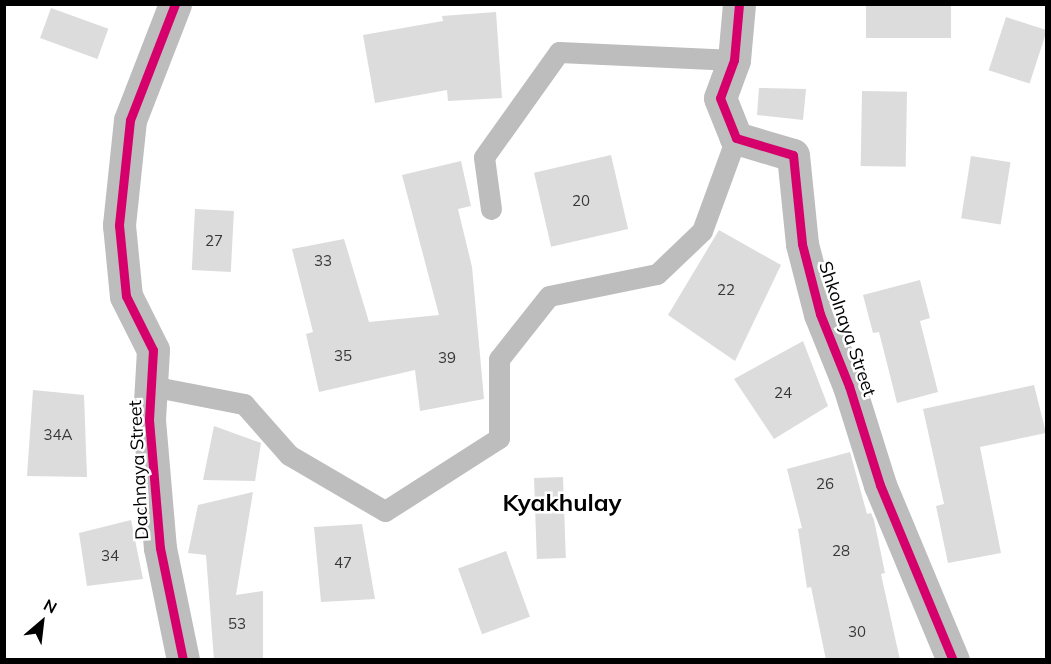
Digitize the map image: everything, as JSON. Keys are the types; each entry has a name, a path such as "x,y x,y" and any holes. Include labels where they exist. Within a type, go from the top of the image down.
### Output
{"street":[{"name":"Dachnaya Street","path":"175,4 130,120 119,225 126,296 153,350 149,420 160,548 183,660"},
{"path":"736,138 720,98 735,60 739,4"},
{"name":"Shkolnaya Street","path":"736,138 793,155 802,244 820,315 849,386 880,485 953,660"}],"lane":[{"path":"491,209 484,157 559,52 735,60"},
{"path":"151,386 244,404 289,455 385,511 499,438 499,359 549,296 657,274 702,231 736,138"}],"building":[{"path":"866,4 951,4 951,38 866,38"},
{"path":"51,8 108,29 97,59 40,38"},
{"path":"496,12 502,98 448,101 447,90 375,103 363,35 443,21 442,16"},
{"path":"1006,17 1046,30 1030,84 989,70"},
{"path":"759,88 806,89 803,120 757,115"},
{"path":"862,91 907,92 906,167 861,166"},
{"path":"611,155 628,229 551,247 534,173"},
{"path":"971,156 1011,162 1001,224 961,218"},
{"path":"461,161 471,206 458,209 472,267 484,399 420,411 415,370 319,392 306,334 313,332 292,249 344,239 369,322 439,315 402,175"},
{"path":"195,209 234,211 231,272 192,270"},
{"path":"719,230 781,265 735,361 668,315"},
{"path":"920,280 930,318 920,321 938,392 897,403 879,332 873,333 863,295"},
{"path":"803,341 828,406 774,439 734,379"},
{"path":"1034,385 1046,433 980,447 1001,553 948,563 936,506 944,504 923,409"},
{"path":"33,390 84,395 87,477 27,476"},
{"path":"214,426 261,443 255,481 203,480"},
{"path":"850,452 867,514 871,513 874,520 885,573 881,574 900,660 826,660 811,587 807,588 798,529 802,528 787,469"},
{"path":"563,477 566,558 537,559 534,478"},
{"path":"253,492 236,595 263,591 263,660 214,660 206,555 188,553 198,505"},
{"path":"131,520 143,579 87,586 79,533"},
{"path":"362,524 375,599 321,602 314,527"},
{"path":"506,551 530,617 482,634 458,568"}],"cycle path":[{"path":"175,4 130,120 119,225 126,296 153,350 149,420 160,548 183,660"},
{"path":"739,4 734,60 720,98 736,138 793,155 802,244 820,314 849,386 880,485 953,660"}],"district":[{"name":"Kyakhulay","path":"562,503"}]}
